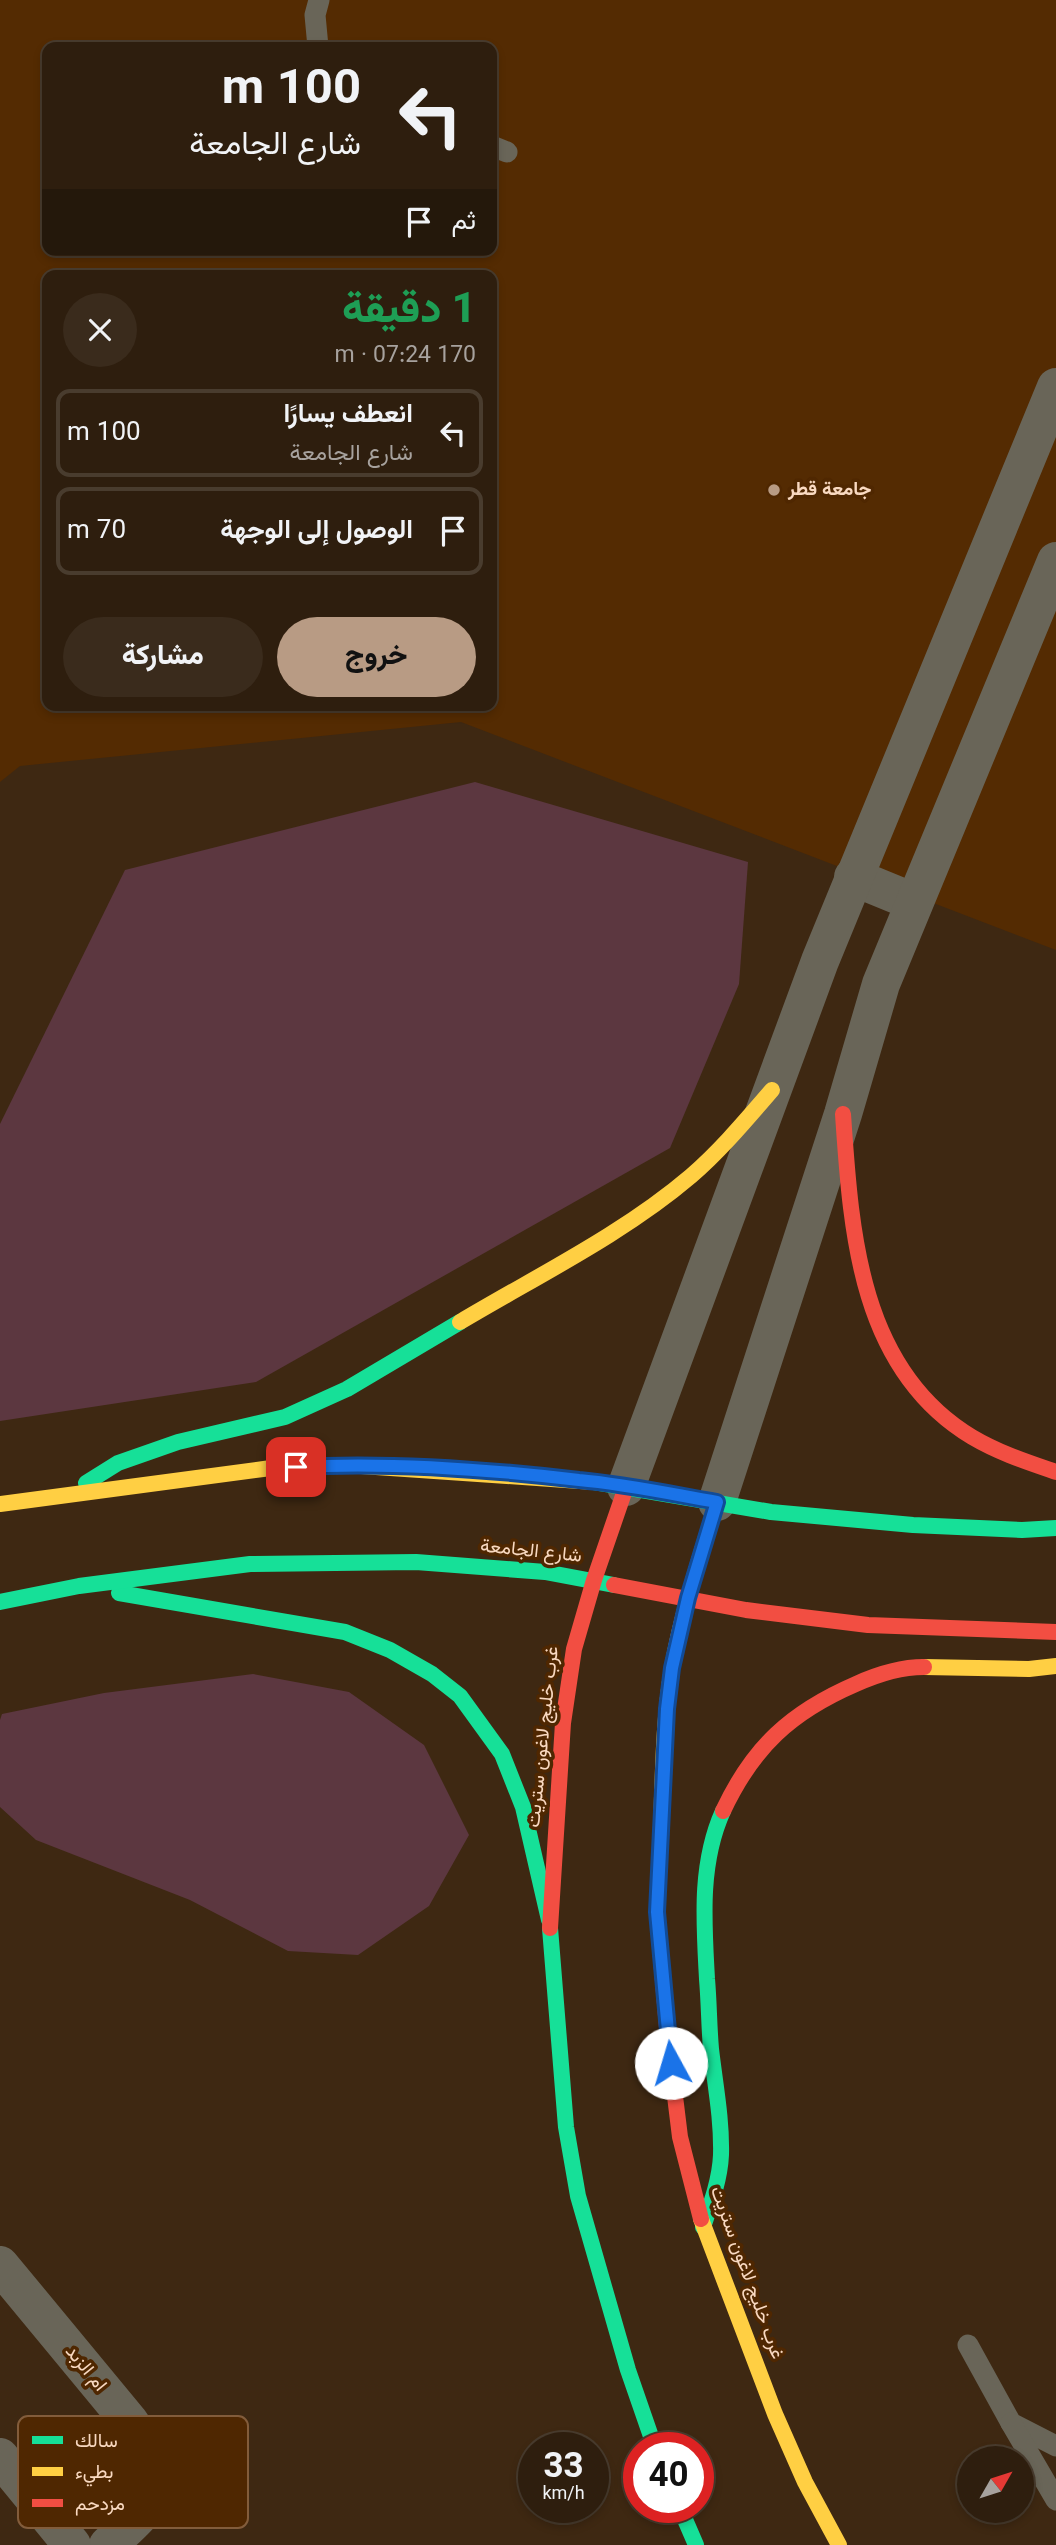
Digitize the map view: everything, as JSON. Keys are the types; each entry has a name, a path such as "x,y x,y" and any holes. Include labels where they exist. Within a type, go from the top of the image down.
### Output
{"main road":[{"path":"72,1493 118,1463 178,1442 285,1417 347,1388 634,1219 690,1177 723,1147 772,1090"},
{"path":"843,1114 852,1224 859,1259 873,1310 903,1373 923,1399 973,1439 1021,1462 1056,1472"},
{"path":"0,1504 271,1468 347,1465 581,1480 771,1511 912,1525 1022,1530 1056,1528"},
{"name":"غرب خليج لاغون ستريت","path":"626,1488 593,1580 574,1648 563,1723 549,1920 566,2127 578,2196 628,2370 649,2432"},
{"name":"غرب خليج لاغون ستريت","path":"717,1502 688,1598 672,1668 667,1709 657,1912 668,2039 680,2137 703,2227 775,2414 839,2545"},
{"name":"شارع الجامعة","path":"0,1602 79,1586 250,1564 416,1562 545,1572 746,1610 868,1625 1056,1632"},
{"path":"79,1586 345,1632 390,1650 432,1674 460,1696 502,1754 523,1807 549,1920"},
{"path":"703,2227 713,2197 721,2156 718,2092 711,2047 705,1938 705,1871 717,1825 738,1780 760,1751 786,1724 831,1695 872,1677 907,1667 1017,1669 1056,1666"},
{"path":"686,2523 696,2545"}],"street":[{"path":"626,1488 853,877 1056,387"},
{"path":"717,1502 843,1114 881,984 1056,561"},
{"path":"853,877 914,902"},
{"name":"ام الزبد","path":"0,2265 125,2416"},
{"path":"0,2457 18,2479"},
{"path":"58,2528 72,2545"},
{"name":"ام الزبد","path":"108,2545 127,2528"}],"lane":[{"path":"318,42 315,15 319,0"},
{"path":"968,2345 1056,2500"},
{"path":"1011,2423 1056,2446"}],"shaded area":[{"name":"جامعة قطر","path":"0,0 1056,0 1056,950 461,722 20,766 0,782"},
{"path":"475,782 748,862 739,984 670,1148 256,1382 0,1421 0,1124 125,870"},
{"path":"253,1674 349,1692 424,1745 469,1835 429,1906 358,1955 288,1951 190,1900 36,1840 0,1807 2,1714 104,1693"}],"traffic: fast":[{"path":"86,1483 118,1463 178,1442 285,1417 347,1389 460,1322"},
{"path":"594,1482 771,1512 913,1525 1022,1530 1056,1528"},
{"path":"0,1602 79,1586 250,1564 416,1562 545,1572 614,1585"},
{"path":"119,1593 345,1632 390,1650 432,1674 460,1696 502,1754 523,1807 549,1920"},
{"path":"703,2227 717,2182 721,2155 710,2040 704,1915 710,1852 723,1811"},
{"path":"550,1928 566,2127 578,2196 628,2370 649,2432"},
{"path":"686,2523 696,2545"}],"traffic: slow":[{"path":"460,1322 579,1254 665,1197 713,1156 772,1090"},
{"path":"0,1504 271,1468 347,1465 594,1482"},
{"path":"660,1850 665,1736 672,1668 686,1605 717,1502"},
{"path":"924,1667 1029,1669 1056,1666"},
{"path":"701,2219 775,2414 805,2482 839,2545"}],"traffic: jam":[{"path":"843,1114 851,1205 868,1294 884,1336 905,1374 934,1408 972,1437 1024,1461 1056,1472"},
{"path":"550,1928 563,1723 574,1649 626,1487"},
{"path":"614,1585 746,1610 868,1625 1056,1632"},
{"path":"723,1811 747,1768 776,1734 793,1720 833,1695 864,1680 898,1670 924,1667"},
{"path":"660,1850 657,1912 668,2039 680,2137 701,2219"}],"place":[{"name":"جامعة قطر","path":"774,490"}],"route":[{"path":"296,1467 406,1467 581,1480 717,1502 688,1598 672,1668 667,1709 657,1912 671,2063"}]}
